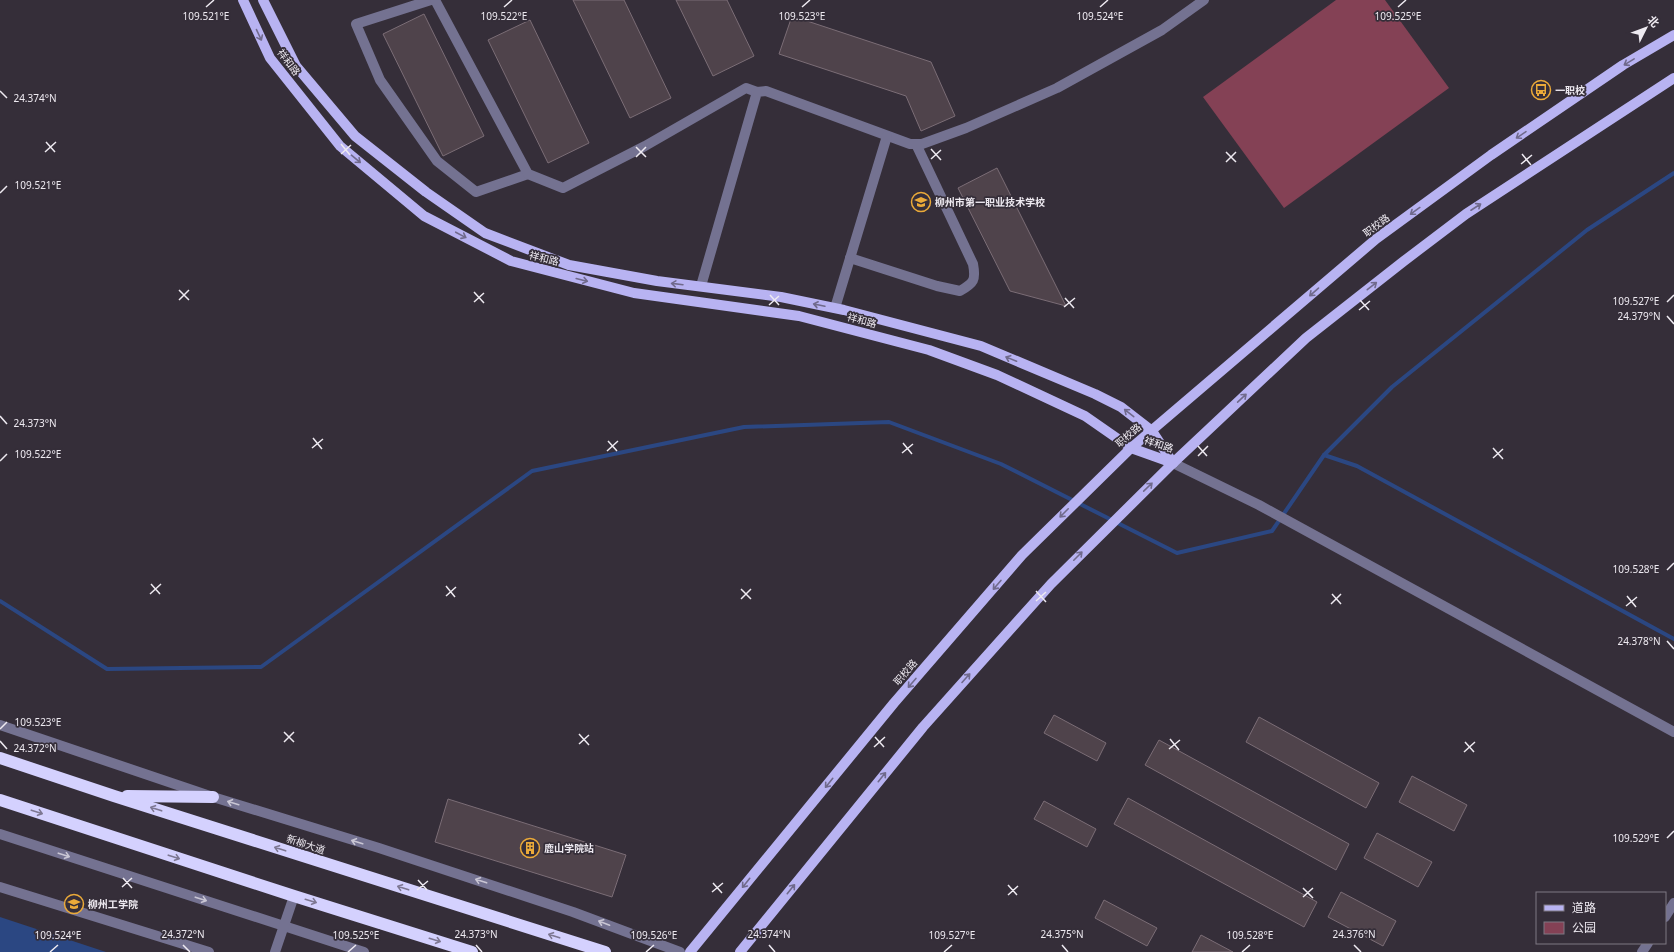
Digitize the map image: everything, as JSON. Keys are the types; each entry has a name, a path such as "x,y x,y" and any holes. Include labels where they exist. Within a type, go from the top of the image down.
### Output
{"highway":[{"name":"新柳大道","path":"0,758 114,796 604,952"},
{"path":"114,796 214,797"},
{"path":"0,800 294,896 472,952"}],"main road":[{"name":"祥和路","path":"243,0 270,58 340,146 424,216 511,262 634,293 799,316 929,350 998,375 1085,416 1131,448 1174,462"},
{"name":"祥和路","path":"263,0 296,66 354,136 426,192 485,233 569,265 657,281 781,297 835,308 927,331 993,351 1095,394 1121,407 1152,431 1174,462"},
{"name":"职校路","path":"690,952 894,704 1022,555 1131,448 1376,239 1498,151 1623,65 1674,35"},
{"path":"740,952 923,727 1051,584 1120,514 1306,338 1466,214 1674,78"}],"street":[{"path":"431,0 356,24 380,80 437,161 476,192 528,174"},
{"path":"435,0 528,174 563,188 645,146 746,88 757,92 766,92 910,144 922,144 966,128 1057,88 1162,30 1204,0"},
{"path":"701,286 757,92"},
{"path":"835,308 888,136"},
{"path":"850,258 937,286 960,291 971,285 975,275 973,264 916,144"},
{"path":"1174,462 1259,505 1674,732"},
{"path":"0,725 214,797 379,848 574,912 680,952"},
{"path":"0,834 364,952"},
{"path":"0,887 209,952"},
{"path":"275,952 294,896"},
{"path":"1666,915 1674,903"}],"green space":[{"path":"1336,0 1385,0 1449,88 1284,208 1203,97"}],"water":[{"path":"0,917 106,952 0,952"}],"building":[{"path":"573,0 624,0 671,98 630,118"},
{"path":"676,0 727,0 754,56 713,76"},
{"path":"424,14 484,136 443,156 383,34"},
{"path":"792,16 931,62 955,116 921,131 906,96 779,54"},
{"path":"530,20 589,143 548,163 488,40"},
{"path":"997,168 1066,306 1010,291 958,188"},
{"path":"1054,715 1106,743 1097,761 1044,733"},
{"path":"1259,717 1379,783 1366,808 1246,742"},
{"path":"1159,740 1349,844 1336,870 1145,765"},
{"path":"1412,776 1467,805 1454,831 1399,802"},
{"path":"1128,798 1317,902 1304,927 1114,824"},
{"name":"鹿山学院站","path":"448,799 626,855 612,897 435,842"},
{"path":"1044,801 1096,829 1087,847 1034,819"},
{"path":"1377,833 1432,862 1418,887 1364,858"},
{"path":"1341,892 1396,921 1383,946 1328,917"},
{"path":"1104,900 1157,928 1147,946 1095,918"},
{"path":"1201,935 1233,952 1192,952"}],"waterway":[{"path":"0,601 107,669 261,667 532,471 744,427 889,422 1001,464 1177,553 1272,531 1324,455 1392,387 1587,230 1674,173"},
{"path":"1324,455 1357,466 1674,639"}],"place":[{"name":"一职校","path":"1541,90"},
{"name":"柳州市第一职业技术学校","path":"921,202"},
{"name":"鹿山学院站","path":"530,848"},
{"name":"柳州工学院","path":"74,904"}]}
